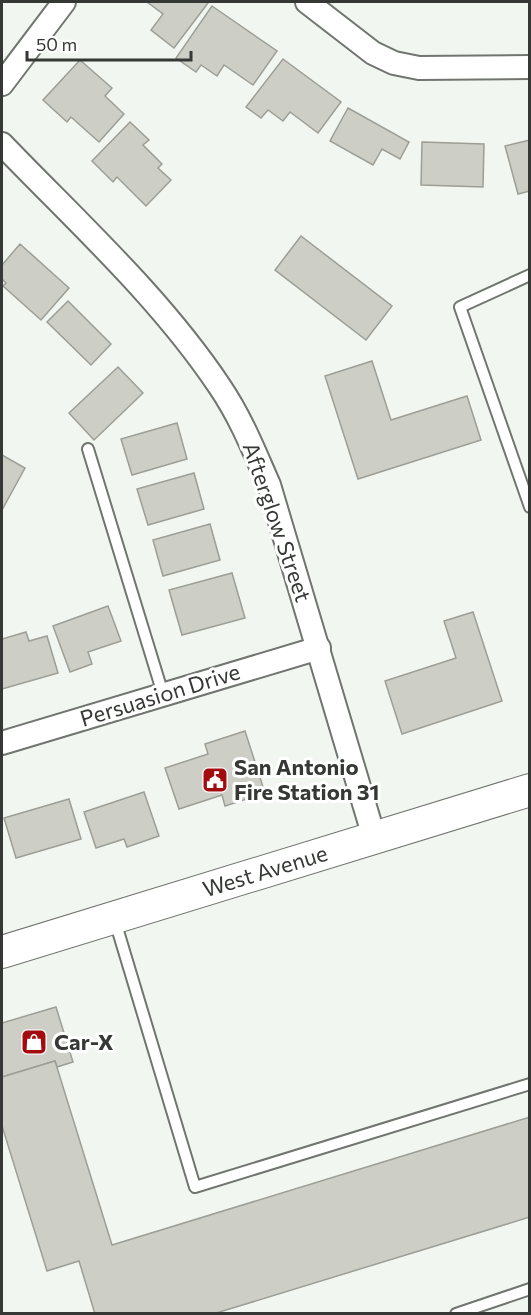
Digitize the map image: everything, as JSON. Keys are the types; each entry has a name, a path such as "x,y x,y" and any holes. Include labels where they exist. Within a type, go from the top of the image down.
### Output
{"main road":[{"name":"West Avenue","path":"2,952 530,790"}],"street":[{"path":"2,84 64,2"},
{"path":"307,2 373,53 394,63 419,68 530,67"},
{"name":"Afterglow Street","path":"2,144 159,308 191,345 222,389 247,434 268,485 319,648 374,837"},
{"name":"Persuasion Drive","path":"2,743 319,648"}],"lane":[{"path":"530,275 460,307 530,507"},
{"path":"88,449 163,694"},
{"path":"114,917 195,1186 530,1084"},
{"path":"456,1314 530,1289"}],"building":[{"path":"147,2 208,3 174,48 151,30 163,14"},
{"path":"212,6 277,51 253,85 224,65 217,76 201,65 196,72 176,58"},
{"path":"283,59 341,102 318,133 290,112 283,121 268,110 261,118 246,107"},
{"path":"80,60 112,88 105,96 124,114 99,142 71,117 67,122 43,100"},
{"path":"348,108 409,142 400,159 382,149 373,165 330,141"},
{"path":"130,122 149,140 143,145 162,164 158,168 171,180 146,206 117,177 113,182 92,161"},
{"path":"530,140 530,191 518,194 505,146"},
{"path":"422,142 484,144 483,187 421,185"},
{"path":"301,236 392,306 366,340 275,270"},
{"path":"20,244 69,288 41,320 3,286 6,283 2,279 2,265"},
{"path":"68,301 111,344 91,365 47,322"},
{"path":"372,361 391,420 467,396 481,440 358,479 325,376"},
{"path":"118,367 143,393 94,440 69,413"},
{"path":"177,423 187,459 132,475 121,439"},
{"path":"2,455 25,468 2,510"},
{"path":"194,473 204,509 148,525 137,489"},
{"path":"210,524 220,560 163,576 153,540"},
{"path":"232,573 245,618 182,635 169,590"},
{"path":"108,606 121,641 88,652 92,664 70,672 53,626"},
{"path":"473,612 502,701 402,734 385,681 456,658 444,621"},
{"path":"26,632 29,641 47,636 58,673 2,689 2,639"},
{"name":"San Antonio Fire Station 31","path":"245,731 265,793 225,806 222,795 179,809 165,768 208,754 205,744"},
{"path":"144,792 159,836 127,847 124,839 96,848 84,812"},
{"path":"69,799 81,839 16,858 4,818"},
{"name":"Car-X","path":"56,1007 73,1062 57,1067 55,1061 2,1077 2,1023"},
{"path":"55,1061 112,1245 530,1117 530,1217 213,1314 95,1314 79,1261 47,1271 2,1126 2,1077"}],"place":[{"name":"San Antonio Fire Station 31","path":"215,780"},
{"name":"Car-X","path":"34,1042"}]}
